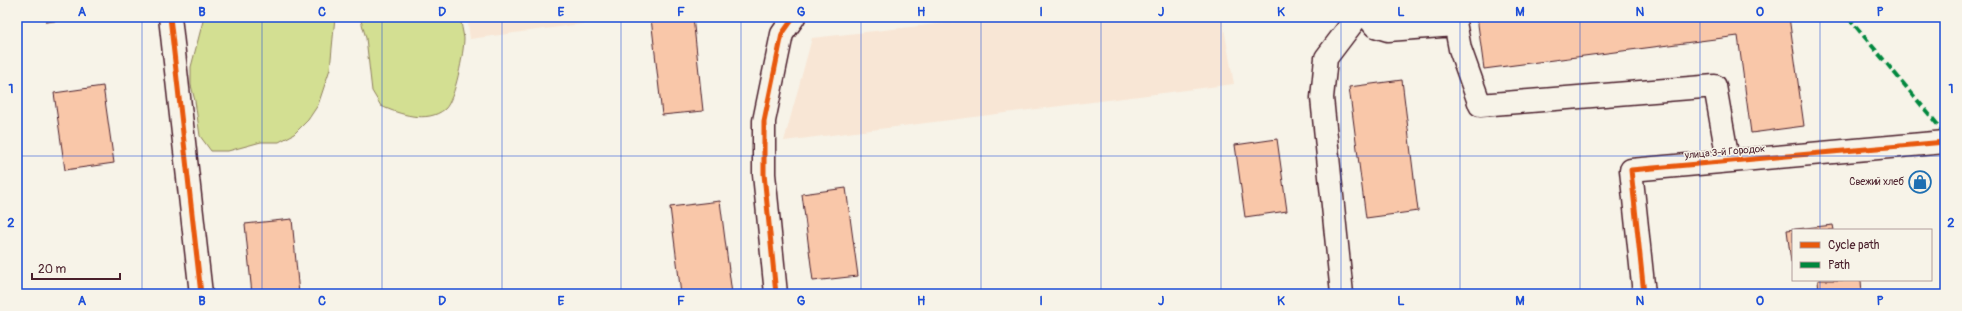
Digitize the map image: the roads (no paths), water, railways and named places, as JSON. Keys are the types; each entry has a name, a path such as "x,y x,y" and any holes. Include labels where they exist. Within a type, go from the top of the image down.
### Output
{"street":[{"path":"170,17 201,294"},
{"path":"776,294 764,174 764,121 782,34 794,17"},
{"path":"1342,294 1322,98 1326,58 1357,17"},
{"path":"1368,17 1375,26 1388,30 1455,21 1460,49 1480,105 1716,86 1728,160"},
{"name":"улица 3-й Городок","path":"1644,294 1631,170 1728,160 1945,142"}],"place":[{"name":"Свежий хлеб","path":"1920,182"}]}
